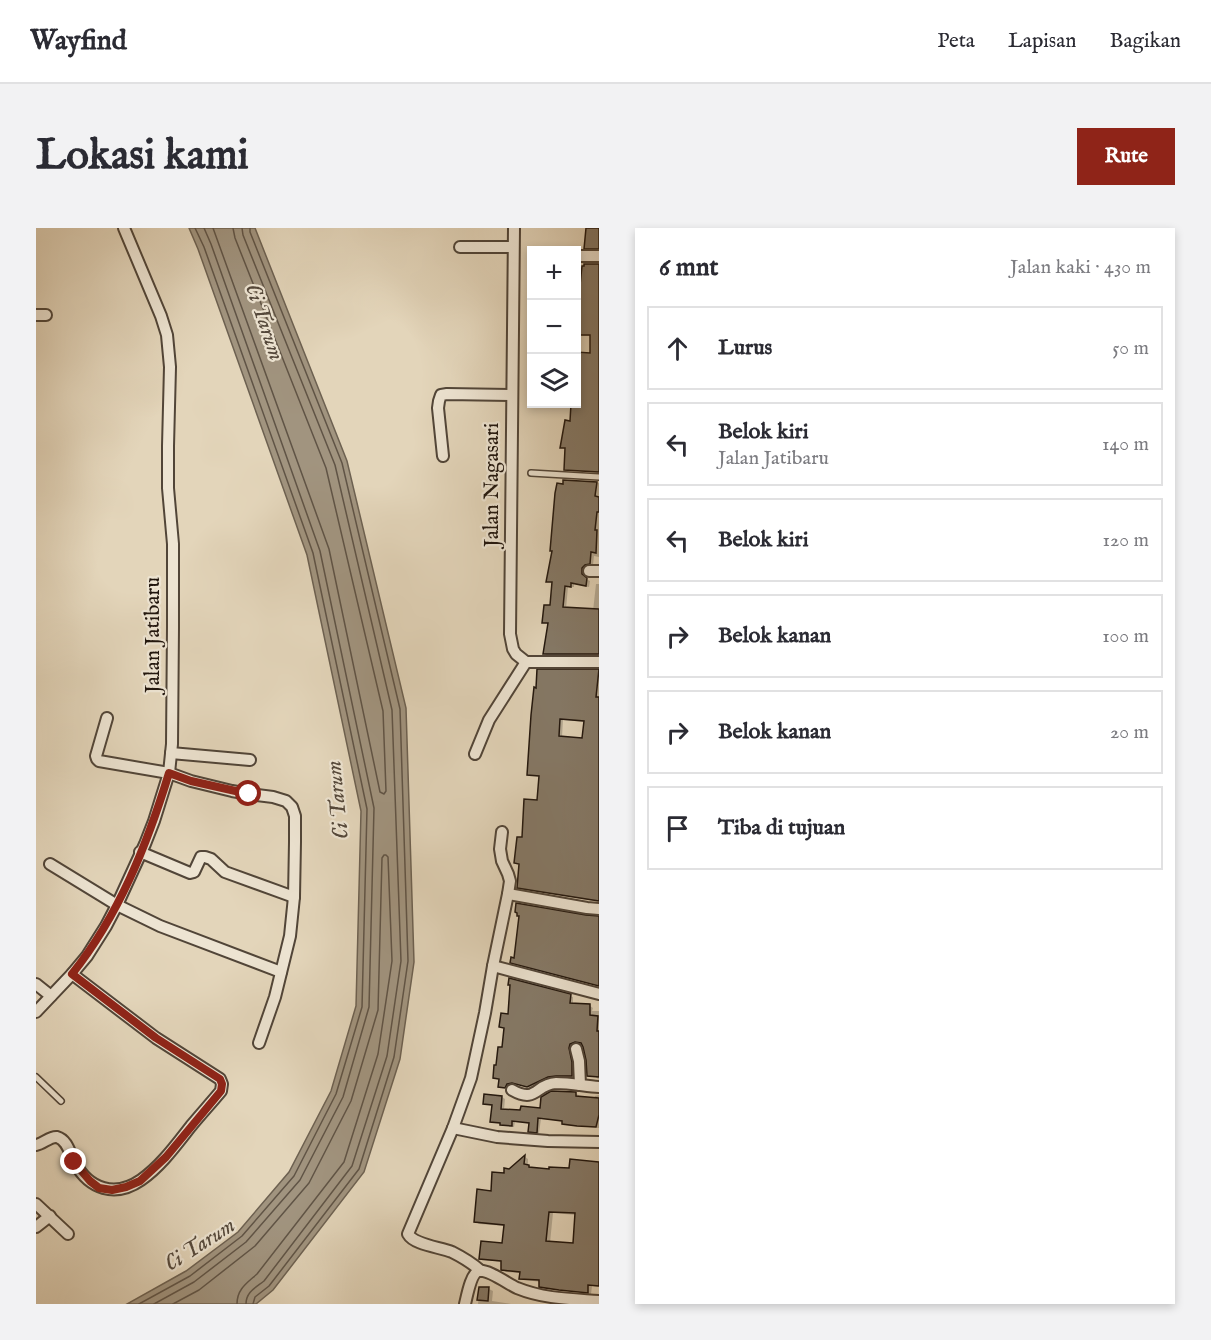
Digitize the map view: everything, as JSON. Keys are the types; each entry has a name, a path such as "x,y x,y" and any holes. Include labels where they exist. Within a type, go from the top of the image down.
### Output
{"street":[{"name":"Jalan Jatibaru","path":"36,1012 87,956 117,905 154,821 169,773 173,566 168,488 170,367 167,335 124,228"},
{"name":"Jalan Nagasari","path":"514,228 510,634 513,649 526,662"},
{"path":"460,247 513,248"},
{"path":"581,256 599,256"},
{"path":"443,456 438,408 441,395 512,395"},
{"path":"475,754 489,720 526,662 599,662"},
{"path":"107,718 96,756 103,762 169,773 232,791 273,797 286,801 292,807 295,816 294,897 290,936 275,997 259,1043"},
{"path":"171,753 250,760"},
{"path":"502,832 500,849 510,880 471,1078 453,1128 408,1234 413,1240 452,1252 481,1271 539,1296 599,1301"},
{"path":"140,852 190,873 194,872 201,857 205,857 211,859 225,872 294,897"},
{"path":"50,864 117,905 160,926 281,972"},
{"path":"508,894 599,909"},
{"path":"493,966 599,993"},
{"path":"36,1145 57,1137 64,1141 74,1162 99,1188 112,1190 126,1187 140,1181 166,1157 221,1091 220,1079 156,1038 72,974"},
{"path":"36,984 51,996"},
{"path":"576,1049 580,1085"},
{"path":"512,1090 524,1096 557,1083 599,1087"},
{"path":"453,1128 498,1137 599,1142"},
{"path":"36,1204 68,1234"},
{"path":"36,1227 50,1216"},
{"path":"465,1304 473,1277 481,1271"}],"lane":[{"path":"531,473 599,477"},
{"path":"36,1077 62,1101"}],"water":[{"name":"Ci Tarum","path":"189,228 255,228 347,461 406,708 414,962 400,1059 364,1172 273,1290 256,1304 127,1304 186,1271 238,1232 289,1172 331,1091 356,1006 361,811 307,555"}],"building":[{"path":"586,228 599,228 599,249 584,249"},
{"path":"584,264 599,264 599,472 564,470 565,448 560,448 565,420 570,421 571,408 581,408 581,352 590,353 590,335 581,335 581,276 582,266"},
{"path":"563,480 597,482 595,496 599,497 599,512 597,512 595,530 597,530 596,553 591,552 590,564 582,568 582,574 587,578 586,586 571,583 571,587 565,586 563,607 599,609 599,654 543,654 548,623 542,623 544,605 550,605 552,582 546,582 552,551 550,551 555,493 557,483 563,484"},
{"path":"537,669 599,669 596,697 599,697 599,901 517,888 519,864 514,863 517,837 522,837 524,799 537,800 539,776 527,775 534,687 536,688","holes":["560,719 584,721 582,738 559,736"]},
{"path":"516,903 599,916 599,986 510,963 511,957 514,958 519,916 515,912"},
{"path":"509,978 571,994 570,1003 590,1004 590,1015 598,1016 599,1077 587,1076 583,1047 581,1043 575,1042 570,1044 569,1048 572,1076 548,1077 527,1087 512,1083 507,1084 505,1088 498,1087 499,1079 493,1078 494,1065 496,1065 498,1047 502,1047 504,1028 499,1027 501,1013 508,1014"},
{"path":"551,1091 576,1092 576,1096 599,1098 596,1127 562,1124 562,1121 538,1118 537,1133 528,1132 529,1123 512,1121 512,1126 490,1122 492,1105 483,1104 484,1094 502,1096 501,1109 520,1110 521,1106 540,1108 541,1097"},
{"path":"525,1155 524,1164 529,1167 549,1169 549,1167 569,1168 570,1159 599,1162 599,1286 588,1285 588,1293 539,1287 539,1280 519,1279 520,1272 501,1270 501,1261 479,1259 481,1241 502,1243 504,1225 474,1222 477,1189 491,1191 492,1172 504,1173 504,1168 509,1169","holes":["549,1212 575,1213 573,1243 546,1241"]},
{"path":"479,1287 489,1287 488,1301 477,1300"}],"route":[{"path":"74,1162 99,1188 112,1190 140,1181 166,1157 221,1091 220,1079 156,1038 72,974 87,956 117,905 145,844 169,773 191,781 249,794"}]}
